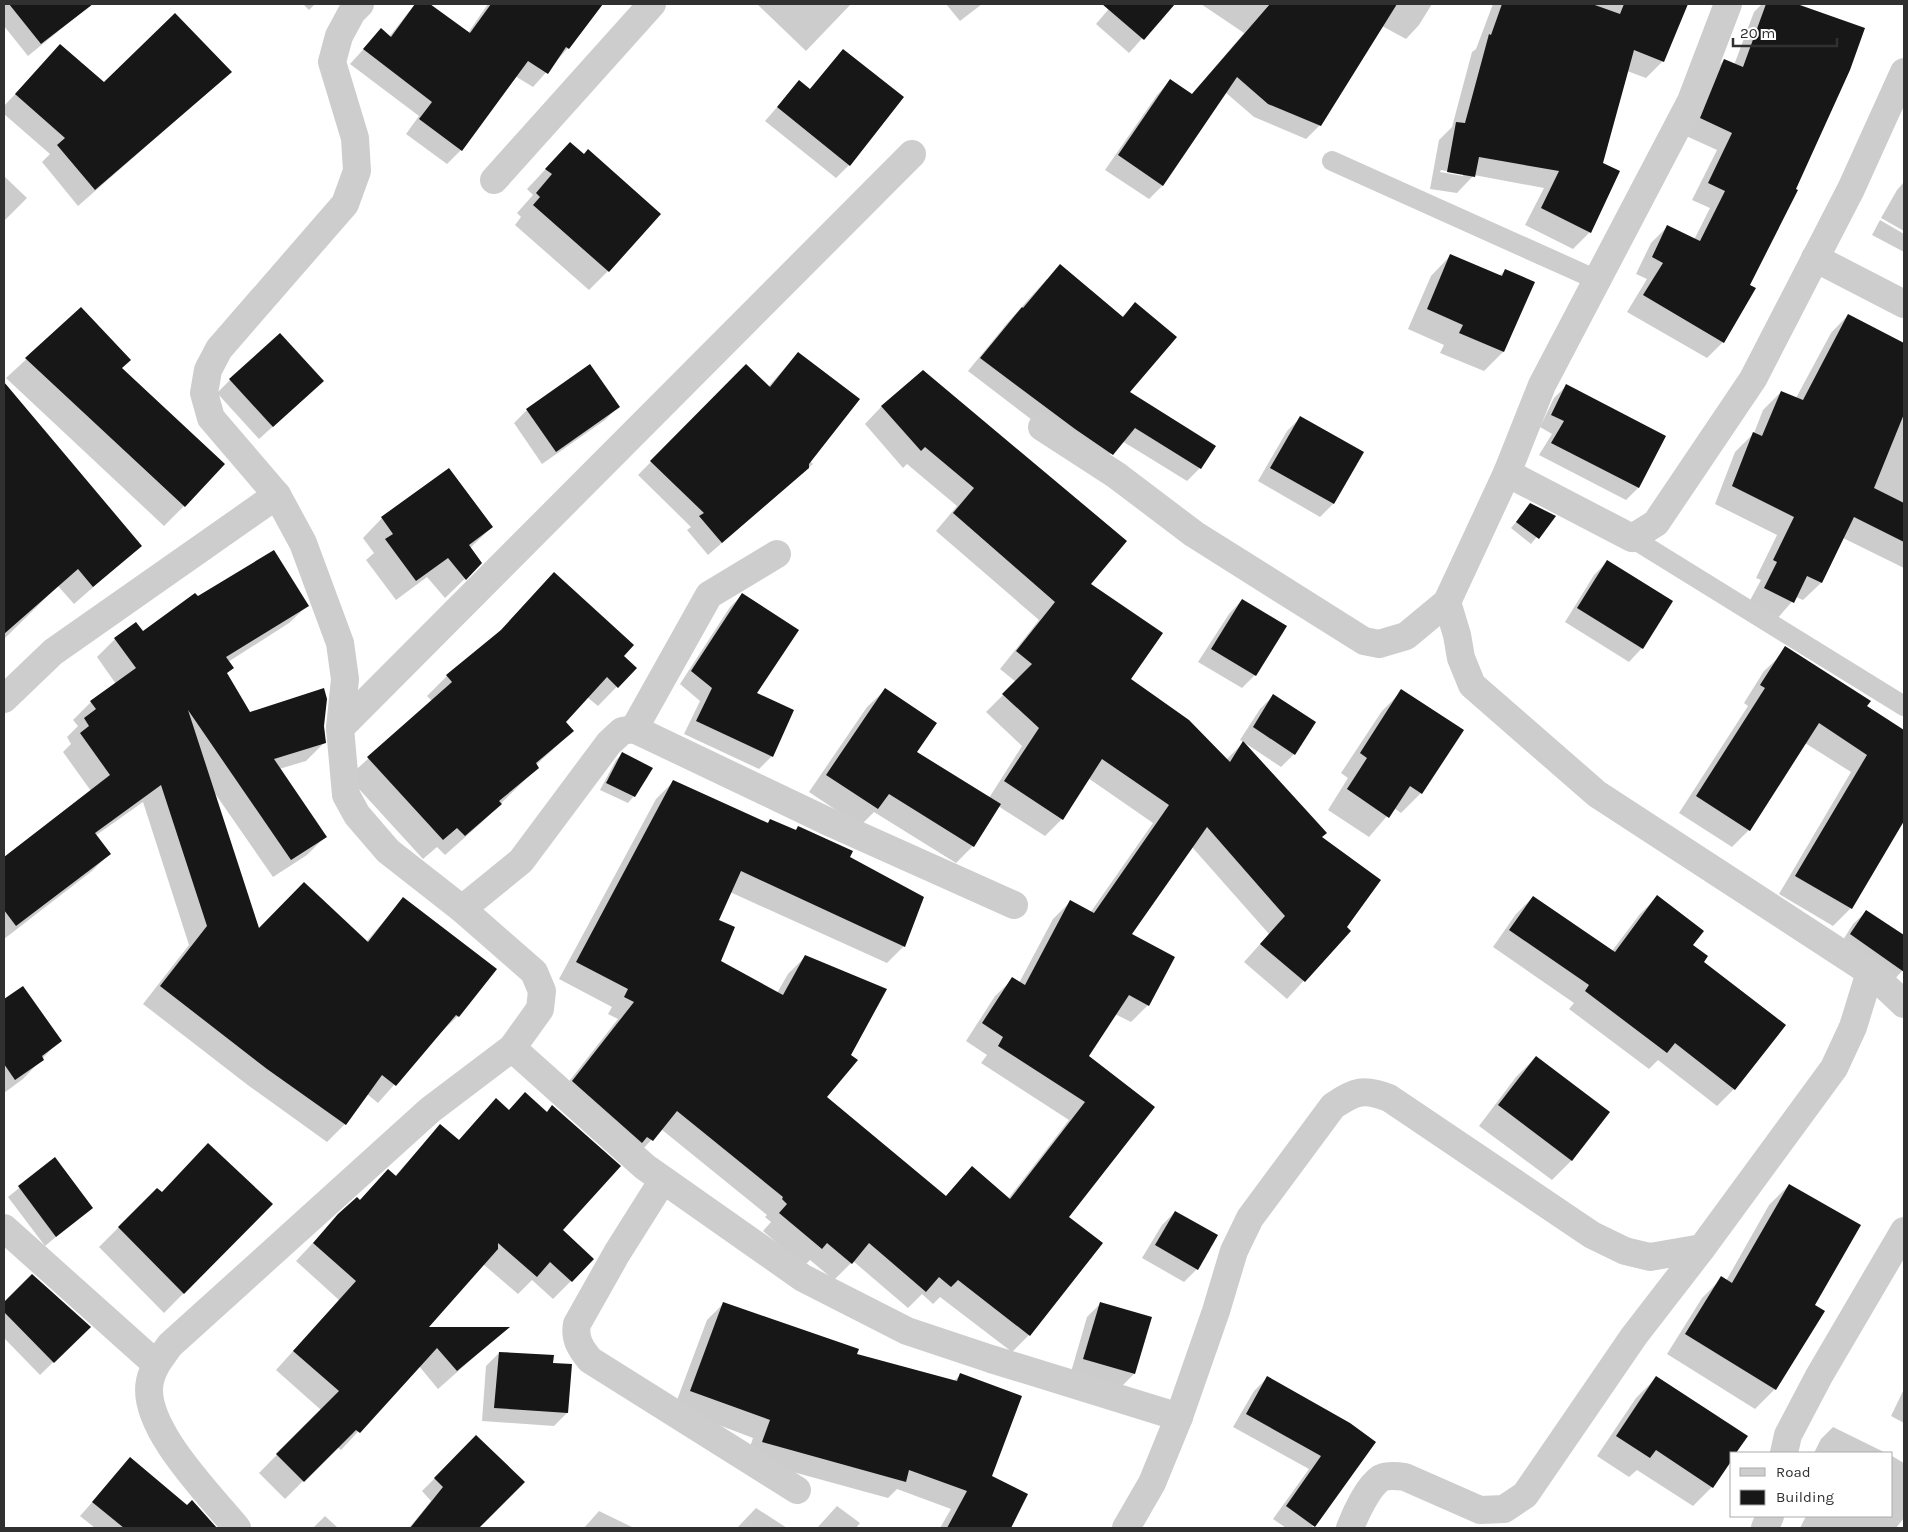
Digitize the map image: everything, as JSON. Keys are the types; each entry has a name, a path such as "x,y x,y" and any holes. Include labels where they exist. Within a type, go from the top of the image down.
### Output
{"street":[{"path":"237,1528 168,1444 150,1405 150,1382 156,1364 170,1345 430,1110 512,1048 540,1009 542,991 534,972 462,909 388,851 357,815 346,795 340,728 345,679 340,643 302,543 277,495 211,418 204,393 208,370 219,349 345,204 357,172 355,138 332,62 338,36 352,12 360,4"},
{"path":"494,180 652,4"},
{"path":"1042,427 1116,475 1194,534 1364,641 1379,644 1406,636 1447,602 1506,473 1542,385 1691,101 1728,4"},
{"path":"1506,473 1632,538 1656,523 1753,379 1851,189 1904,72"},
{"path":"340,728 912,154"},
{"path":"1815,258 1904,304"},
{"path":"4,699 53,652 277,495"},
{"path":"634,729 709,596 777,554"},
{"path":"1447,602 1457,635 1461,658 1472,685 1597,794 1870,972 1904,1004"},
{"path":"462,909 521,861 609,742 622,731 634,729 831,823 1014,905"},
{"path":"1350,1528 1358,1509 1376,1484 1382,1478 1392,1476 1405,1477 1480,1510 1504,1509 1525,1495 1634,1336 1702,1248 1834,1068 1853,1028 1870,972"},
{"path":"512,1048 645,1167 803,1278 907,1331 991,1359 1179,1416"},
{"path":"1126,1528 1152,1483 1179,1416 1216,1311 1234,1251 1250,1218 1333,1106 1351,1093 1371,1091 1390,1098 1592,1235 1625,1251 1650,1257 1702,1248"},
{"path":"663,1180 617,1253 577,1324 575,1333 581,1350 590,1360 797,1490"},
{"path":"4,1228 156,1364"},
{"path":"1784,1452 1788,1435 1819,1376 1904,1231"}],"lane":[{"path":"1332,161 1597,280"},
{"path":"1632,538 1904,706"}],"building":[{"path":"9,4 93,4 41,44"},
{"path":"415,4 430,4 470,33 491,4 603,4 569,49 566,47 548,74 528,61 462,151 419,119 432,102 363,49 381,28 391,37"},
{"path":"1102,4 1175,4 1144,40"},
{"path":"1270,4 1397,4 1321,126 1268,104 1237,77 1163,186 1118,155 1170,79 1192,94"},
{"path":"1502,4 1592,4 1620,14 1624,4 1688,4 1664,62 1634,50 1603,163 1620,171 1591,233 1541,208 1559,171 1479,157 1475,177 1447,172 1456,122 1465,123 1489,34 1491,35"},
{"path":"1766,4 1797,4 1865,28 1850,70 1796,189 1798,190 1750,285 1756,288 1724,343 1643,295 1663,263 1652,257 1667,225 1700,241 1725,191 1708,183 1732,133 1700,118 1724,59 1743,67"},
{"path":"175,13 232,72 95,190 57,145 65,138 15,94 60,44 104,82"},
{"path":"843,49 904,97 850,166 777,107 799,80 810,89"},
{"path":"570,142 584,154 588,149 661,214 609,272 533,205 540,197 536,193 552,174 545,169"},
{"path":"1450,254 1502,276 1505,269 1535,282 1504,352 1459,333 1463,325 1427,309"},
{"path":"1060,264 1123,317 1135,302 1177,337 1130,392 1216,446 1201,469 1135,428 1113,455 980,358"},
{"path":"81,307 131,360 122,368 225,464 185,507 25,358"},
{"path":"1848,314 1904,343 1904,414 1874,488 1904,503 1904,542 1854,517 1822,583 1807,576 1794,603 1764,588 1777,562 1773,560 1794,517 1732,486 1753,432 1762,436 1781,391 1803,400"},
{"path":"280,333 324,381 273,427 229,379"},
{"path":"798,352 860,399 809,464 809,468 722,543 699,516 704,513 650,461 746,364 770,387"},
{"path":"590,364 620,407 556,452 526,409"},
{"path":"923,370 1127,541 1091,584 1163,633 1131,679 1189,720 1230,762 1243,741 1327,833 1322,837 1381,880 1347,927 1351,931 1305,982 1260,944 1285,916 1207,827 1132,934 1175,957 1149,1006 1129,995 1089,1056 1155,1107 1069,1217 1103,1243 1030,1336 958,1280 951,1287 939,1277 926,1292 869,1243 852,1264 827,1243 822,1249 779,1213 787,1204 782,1199 783,1197 677,1111 653,1141 647,1137 642,1143 572,1081 634,1002 624,997 628,989 576,962 673,780 768,823 770,819 796,830 798,826 853,851 850,857 924,897 905,947 741,871 719,920 735,927 721,961 783,995 805,955 887,989 851,1055 858,1060 827,1097 946,1196 972,1166 1010,1199 1085,1102 998,1046 1003,1037 982,1023 1012,977 1025,985 1070,900 1094,913 1169,805 1102,759 1063,820 1004,781 1039,728 1002,694 1032,664 1016,651 1055,602 953,513 974,488 925,447 921,451 881,406"},
{"path":"4,382 142,546 93,587 78,569 4,634"},
{"path":"1566,384 1666,436 1639,488 1551,443 1564,421 1551,415"},
{"path":"1300,416 1364,452 1334,504 1270,468"},
{"path":"449,468 493,527 469,545 482,563 466,580 448,558 416,581 385,539 393,534 381,517"},
{"path":"1530,503 1556,516 1539,539 1516,522"},
{"path":"274,550 309,606 226,657 234,668 227,673 250,712 324,688 327,699 324,726 326,743 274,759 327,837 291,860 188,710 259,928 304,882 368,942 403,897 497,969 459,1017 456,1015 396,1086 382,1075 346,1125 267,1069 160,986 207,926 161,785 95,833 111,854 16,926 4,910 4,857 110,775 80,733 89,726 84,718 96,709 90,701 136,668 114,638 136,622 143,631 195,593 198,596"},
{"path":"1607,560 1673,601 1643,649 1577,608"},
{"path":"554,572 634,645 624,656 637,668 618,688 607,677 566,722 574,731 536,763 539,768 499,801 502,804 465,836 457,828 443,840 367,757 452,682 446,675 501,630"},
{"path":"742,593 799,630 757,693 794,710 773,757 696,721 712,688 691,671"},
{"path":"1242,599 1287,626 1256,676 1211,649"},
{"path":"1785,646 1871,701 1867,706 1904,730 1904,821 1852,909 1795,876 1867,755 1819,723 1750,831 1696,796 1765,688 1760,685"},
{"path":"885,688 937,723 917,752 1001,804 974,847 889,794 878,809 826,775"},
{"path":"1401,689 1464,730 1422,794 1410,786 1389,818 1347,789 1367,758 1360,753"},
{"path":"1273,694 1316,722 1295,755 1253,727"},
{"path":"622,752 653,768 635,797 606,783"},
{"path":"1657,895 1704,931 1693,945 1708,956 1704,962 1786,1025 1735,1090 1675,1043 1667,1053 1585,991 1589,985 1509,930 1533,896 1615,952"},
{"path":"1866,910 1904,935 1904,972 1850,934"},
{"path":"23,986 62,1041 42,1056 44,1060 15,1080 4,1064 4,999"},
{"path":"1536,1056 1610,1112 1572,1161 1498,1105"},
{"path":"525,1092 547,1112 552,1105 621,1166 563,1230 594,1259 572,1282 550,1262 537,1277 498,1243 498,1249 429,1327 510,1327 457,1371 437,1348 360,1433 356,1430 304,1482 276,1454 339,1391 293,1351 356,1281 313,1243 338,1214 357,1197 360,1200 388,1169 396,1176 440,1124 459,1140 496,1098 509,1110"},
{"path":"208,1143 273,1204 184,1294 118,1227 157,1188 162,1192"},
{"path":"55,1157 93,1208 56,1237 18,1186"},
{"path":"1789,1184 1861,1225 1815,1305 1825,1311 1776,1390 1685,1334 1721,1276 1732,1283"},
{"path":"1175,1211 1218,1235 1198,1270 1155,1245"},
{"path":"32,1274 91,1327 54,1363 4,1312 4,1302"},
{"path":"723,1302 859,1349 857,1354 957,1381 960,1373 1022,1396 992,1476 1028,1494 1011,1528 947,1528 967,1491 909,1470 906,1482 762,1442 770,1420 690,1391"},
{"path":"1100,1302 1152,1317 1135,1374 1083,1359"},
{"path":"499,1352 554,1355 553,1363 572,1364 568,1413 494,1408"},
{"path":"1267,1376 1350,1423 1376,1442 1315,1527 1286,1506 1321,1456 1246,1414"},
{"path":"1656,1376 1748,1436 1737,1452 1730,1452 1730,1463 1713,1488 1656,1450 1650,1458 1616,1436"},
{"path":"476,1435 525,1482 479,1528 410,1528 443,1487 434,1478"},
{"path":"130,1457 187,1505 192,1500 217,1528 124,1528 92,1502"}]}
